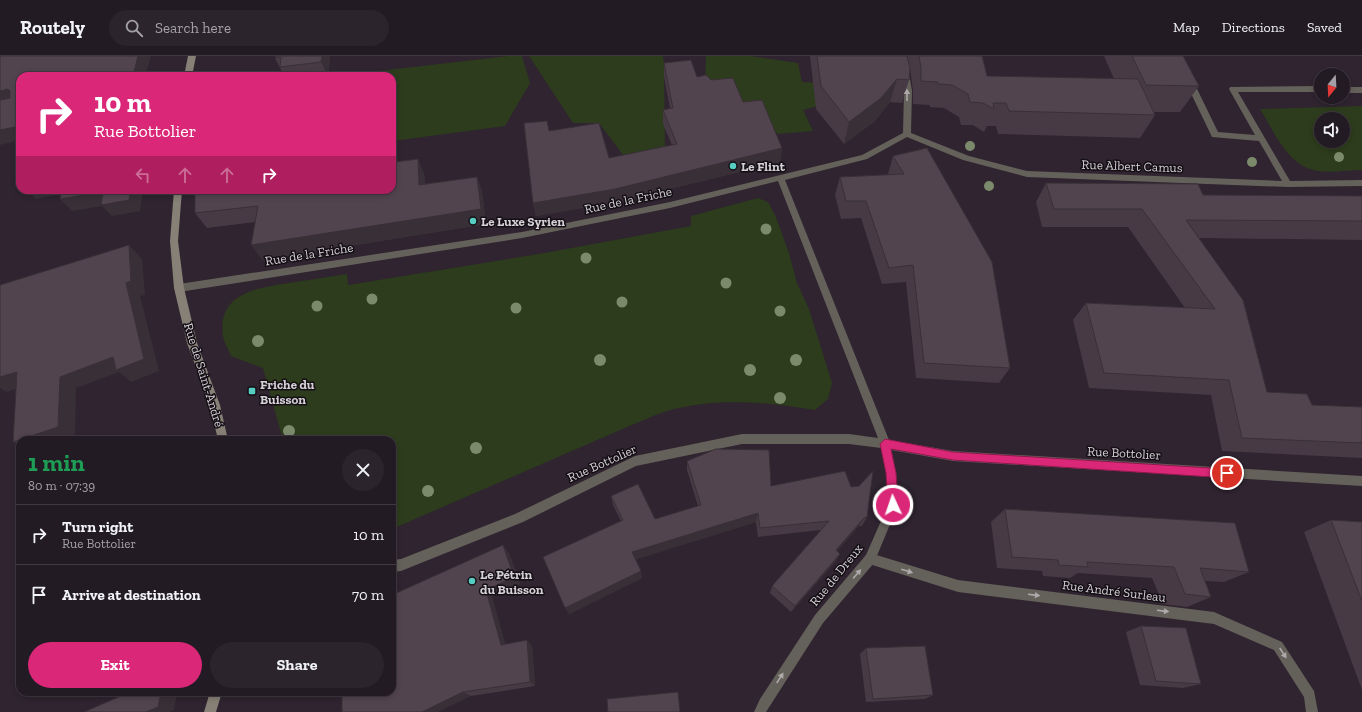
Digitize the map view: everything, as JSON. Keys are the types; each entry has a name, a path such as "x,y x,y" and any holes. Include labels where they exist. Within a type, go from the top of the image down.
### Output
{"main road":[{"path":"187,72 192,56"},
{"name":"Rue de Saint-André","path":"178,194 174,241 179,288 192,343 215,405 222,436"},
{"path":"210,712 215,696"}],"street":[{"path":"902,56 908,91 907,134"},
{"path":"1177,56 1215,135 1262,138"},
{"path":"1288,184 1233,89 1314,89"},
{"path":"1350,90 1362,90"},
{"name":"Rue de la Friche","path":"179,288 522,235 670,205 780,177 864,158 907,134"},
{"name":"Rue Albert Camus","path":"907,134 945,152 987,166 1027,174 1288,184 1362,183"},
{"path":"780,177 885,444"},
{"name":"Rue Bottolier","path":"396,566 401,565 519,518 635,461 742,439 849,440 885,444 953,456 1362,481"},
{"name":"Rue de Dreux","path":"760,712 764,703 819,619 870,559 893,505 891,473 885,444"},
{"name":"Rue André Surleau","path":"870,559 958,586 1214,618 1278,646 1310,695 1312,712"}],"green space":[{"path":"508,56 522,56 530,83 505,126 396,141 396,72 371,72"},
{"path":"529,56 663,56 665,156 623,155 599,123 573,123"},
{"path":"706,56 750,56 798,63 802,82 829,83 836,101 803,110 813,131 778,134 751,106 705,81"},
{"path":"1362,106 1362,170 1323,172 1307,168 1290,156 1277,138 1260,109"},
{"path":"758,198 768,202 775,215 789,253 797,283 809,309 832,383 828,399 815,410 759,403 723,402 667,411 396,527 396,436 282,436 263,368 231,356 225,344 223,336 223,322 226,310 242,295 264,287 347,274 348,285 539,254 691,226 691,216"}],"building":[{"path":"0,56 138,56 134,72 16,72 16,127 0,130 0,100 10,98 10,91 8,89 0,91"},
{"path":"276,56 322,56 321,62 280,67 281,57 275,58"},
{"path":"817,56 907,56 910,68 909,80 897,79 881,98 849,122 821,86"},
{"path":"919,56 982,56 987,76 1138,79 1155,115 1009,111 1006,103 993,103 994,109 983,103 970,102 968,94 952,85 921,81"},
{"path":"1132,56 1183,56 1199,86 1146,85"},
{"path":"691,60 697,77 706,75 711,80 733,78 743,102 762,100 782,148 615,189 533,203 524,123 547,121 549,131 599,123 609,158 677,144 663,110 673,108 664,63"},
{"path":"927,148 992,262 1010,368 924,363 913,265 889,268 866,201 846,201 840,177 904,174 893,156"},
{"path":"418,159 419,185 477,177 481,209 251,245 258,206 195,213 195,194 396,194 396,162"},
{"path":"1046,183 1198,184 1203,195 1362,196 1362,221 1186,220 1243,300 1267,392 1307,394 1312,405 1362,407 1362,443 1242,438 1229,380 1104,373 1086,303 1215,309 1142,209 1054,209"},
{"path":"61,194 91,194 60,199"},
{"path":"103,194 130,194 129,200 101,205"},
{"path":"129,245 131,281 126,283 144,359 116,370 113,357 60,377 58,427 31,436 16,436 16,441 13,442 17,372 0,377 0,285"},
{"path":"716,449 769,450 771,486 845,471 851,487 859,486 873,471 867,517 864,518 836,550 840,554 795,606 772,586 829,521 760,528 758,513 632,552 641,571 565,608 543,557 623,520 611,496 638,484 655,519 701,505 687,461"},
{"path":"1005,509 1235,523 1249,572 1200,568 1211,597 1185,594 1174,567 1087,562 1088,567 1059,565 1058,560 1012,557"},
{"path":"1331,520 1362,522 1362,601"},
{"path":"503,545 514,577 486,590 501,645 527,640 530,682 463,692 422,712 342,712 342,696 396,696 396,593"},
{"path":"1141,626 1186,628 1201,684 1156,681"},
{"path":"925,646 933,695 873,699 866,648"},
{"path":"678,692 680,712 608,712 607,699"},
{"path":"121,696 160,696 158,707 146,712 84,712"}],"place":[{"name":"Le Flint","path":"733,166"},
{"name":"Le Luxe Syrien","path":"473,221"},
{"name":"Friche du Buisson","path":"252,391"},
{"name":"Le Pétrin du Buisson","path":"472,581"}],"route":[{"path":"893,505 891,473 885,444 953,456 1227,473"}]}
